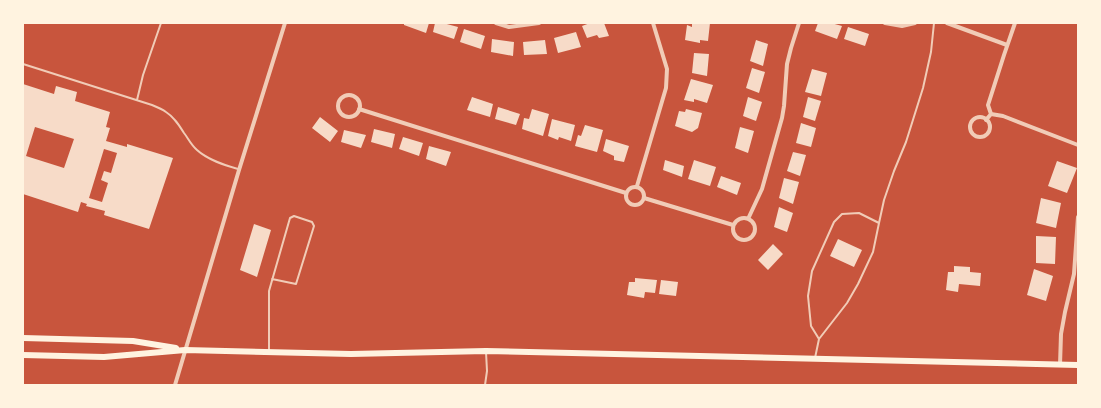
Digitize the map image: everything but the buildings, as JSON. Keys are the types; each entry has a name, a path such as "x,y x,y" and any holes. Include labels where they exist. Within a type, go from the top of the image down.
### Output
{"main road":[{"path":"23,338 133,341 185,350"},
{"path":"23,355 104,357 185,350 351,354 486,351 1078,365"}],"street":[{"path":"175,385 239,170 285,23"},
{"path":"499,23 509,27 539,23"},
{"path":"637,186 666,88 668,68 653,23"},
{"path":"748,218 762,189 782,118 787,64 799,23"},
{"path":"885,23 902,26 916,23"},
{"path":"947,23 1007,45"},
{"path":"991,114 988,105 1015,23"},
{"path":"343,96 354,96 359,102 359,109 354,115 344,115 339,109 339,102 343,96"},
{"path":"359,109 626,192"},
{"path":"986,120 991,114"},
{"path":"991,114 1003,116 1078,145"},
{"path":"980,118 986,120 990,125 990,129 986,134 980,137 974,135 971,129 974,120 980,118"},
{"path":"637,186 644,192 644,198 637,205 630,204 626,199 626,192 629,188 637,186"},
{"path":"644,198 733,225"},
{"path":"1060,365 1061,334 1074,274 1078,217"},
{"path":"739,218 748,218 753,223 755,230 752,236 746,240 740,239 734,235 732,229 733,225 739,218"}],"lane":[{"path":"137,100 143,75 161,23"},
{"path":"815,359 819,339 847,303 873,252 884,200 906,142 923,88 931,52 934,23"},
{"path":"23,64 137,100 166,111 185,133 192,145 202,154 208,158 239,170"},
{"path":"819,339 811,326 808,296 812,271 834,222 842,214 859,213 879,223"},
{"path":"269,352 269,291 272,279 290,218 294,216 312,222 314,226 296,284 272,279"},
{"path":"485,385 486,351"}]}
